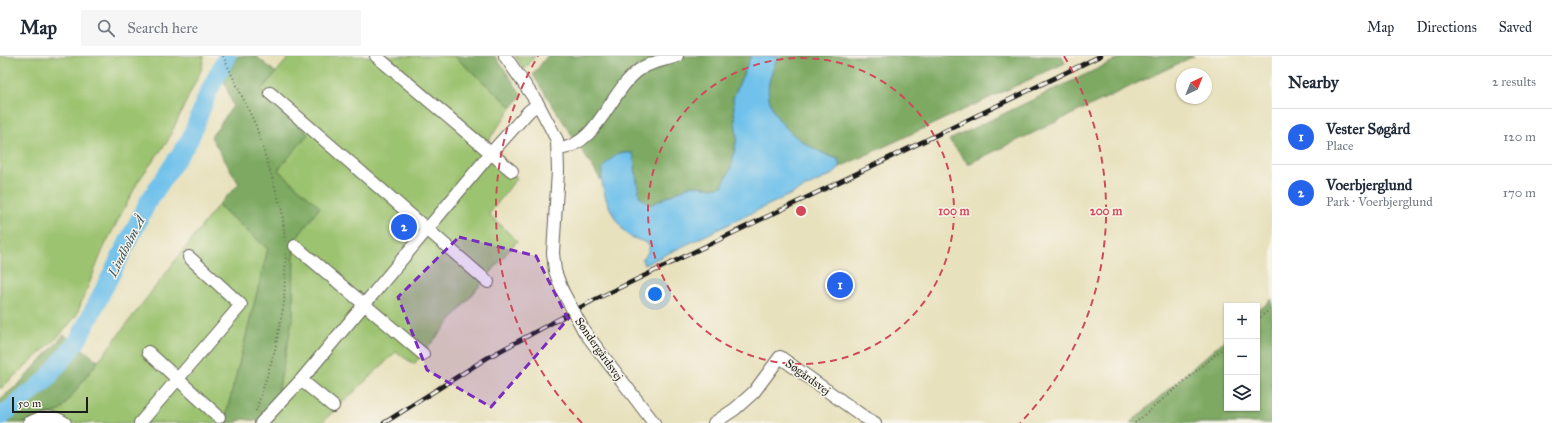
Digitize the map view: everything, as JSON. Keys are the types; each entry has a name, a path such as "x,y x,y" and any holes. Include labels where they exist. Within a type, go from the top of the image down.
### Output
{"street":[{"path":"376,56 512,171"},
{"name":"Søndergårdsvej","path":"505,56 538,104 552,128 559,149 554,253 555,271 562,290 584,331 654,423"},
{"path":"559,149 580,142 588,134 626,83 642,68 677,56"},
{"path":"270,93 488,282"},
{"path":"257,420 301,380 491,154 529,111 538,104"},
{"path":"289,247 364,304 423,354"},
{"path":"140,423 241,305 189,257"},
{"path":"148,352 219,417"},
{"name":"Søgårdsvej","path":"714,423 736,409 754,392 780,357 860,420 875,423"},
{"path":"301,380 332,406"},
{"path":"29,423 51,416 65,423"}],"path":[{"path":"223,56 256,126 282,210 289,247 284,303 275,350 259,403 257,420"},
{"path":"1260,317 1272,307"},
{"path":"1135,423 1224,348"}],"highlighted area":[{"path":"459,237 536,256 568,319 491,407 427,370 398,297"}],"green space":[{"path":"0,56 204,56 202,68 167,142 139,180 104,247 76,316 59,336 0,389"},
{"path":"237,56 256,56 276,73 261,90 308,134 278,170 320,207 294,242 293,316 272,423 243,419 235,423 224,423 268,249 218,205 239,184 211,137 233,106 224,80"},
{"path":"290,56 454,56 512,107 488,141 517,178 489,214 517,241 414,364 396,352 321,423 272,423 293,316 294,242 261,90"},
{"path":"454,56 495,56 522,95 512,107"},
{"path":"515,56 535,56 524,70"},
{"path":"547,56 751,56 733,98 737,138 731,168 722,186 712,188 692,185 650,205 639,196 633,153 619,153 605,166 601,180 533,75"},
{"path":"780,56 1062,56 1065,63 840,167 838,159 811,147 798,139 777,117 770,104 768,90 773,67"},
{"path":"1124,56 1194,56 968,164 949,140"},
{"path":"218,205 268,249 224,423 23,423 60,411"},
{"path":"1272,299 1272,423 1130,423 1224,341 1224,411 1260,411 1260,309"},
{"path":"64,335 98,361 60,411 23,423 0,423 0,399 18,385"}],"water":[{"path":"751,56 780,56 773,67 768,90 770,104 777,117 798,139 825,154 838,159 840,167 835,173 644,265 642,259 647,254 650,246 628,235 611,211 602,181 602,172 605,165 619,153 633,153 639,196 650,205 692,185 712,188 722,186 731,168 737,138 733,98"}],"waterway":[{"name":"Lindholm Å","path":"0,417 45,381 78,340 148,202 190,139 208,93 227,56"}],"railway":[{"path":"384,423 487,358 594,300 1100,56"}],"place":[{"name":"Voerbjerglund","path":"404,227"},
{"name":"Vester Søgård","path":"840,285"}]}
